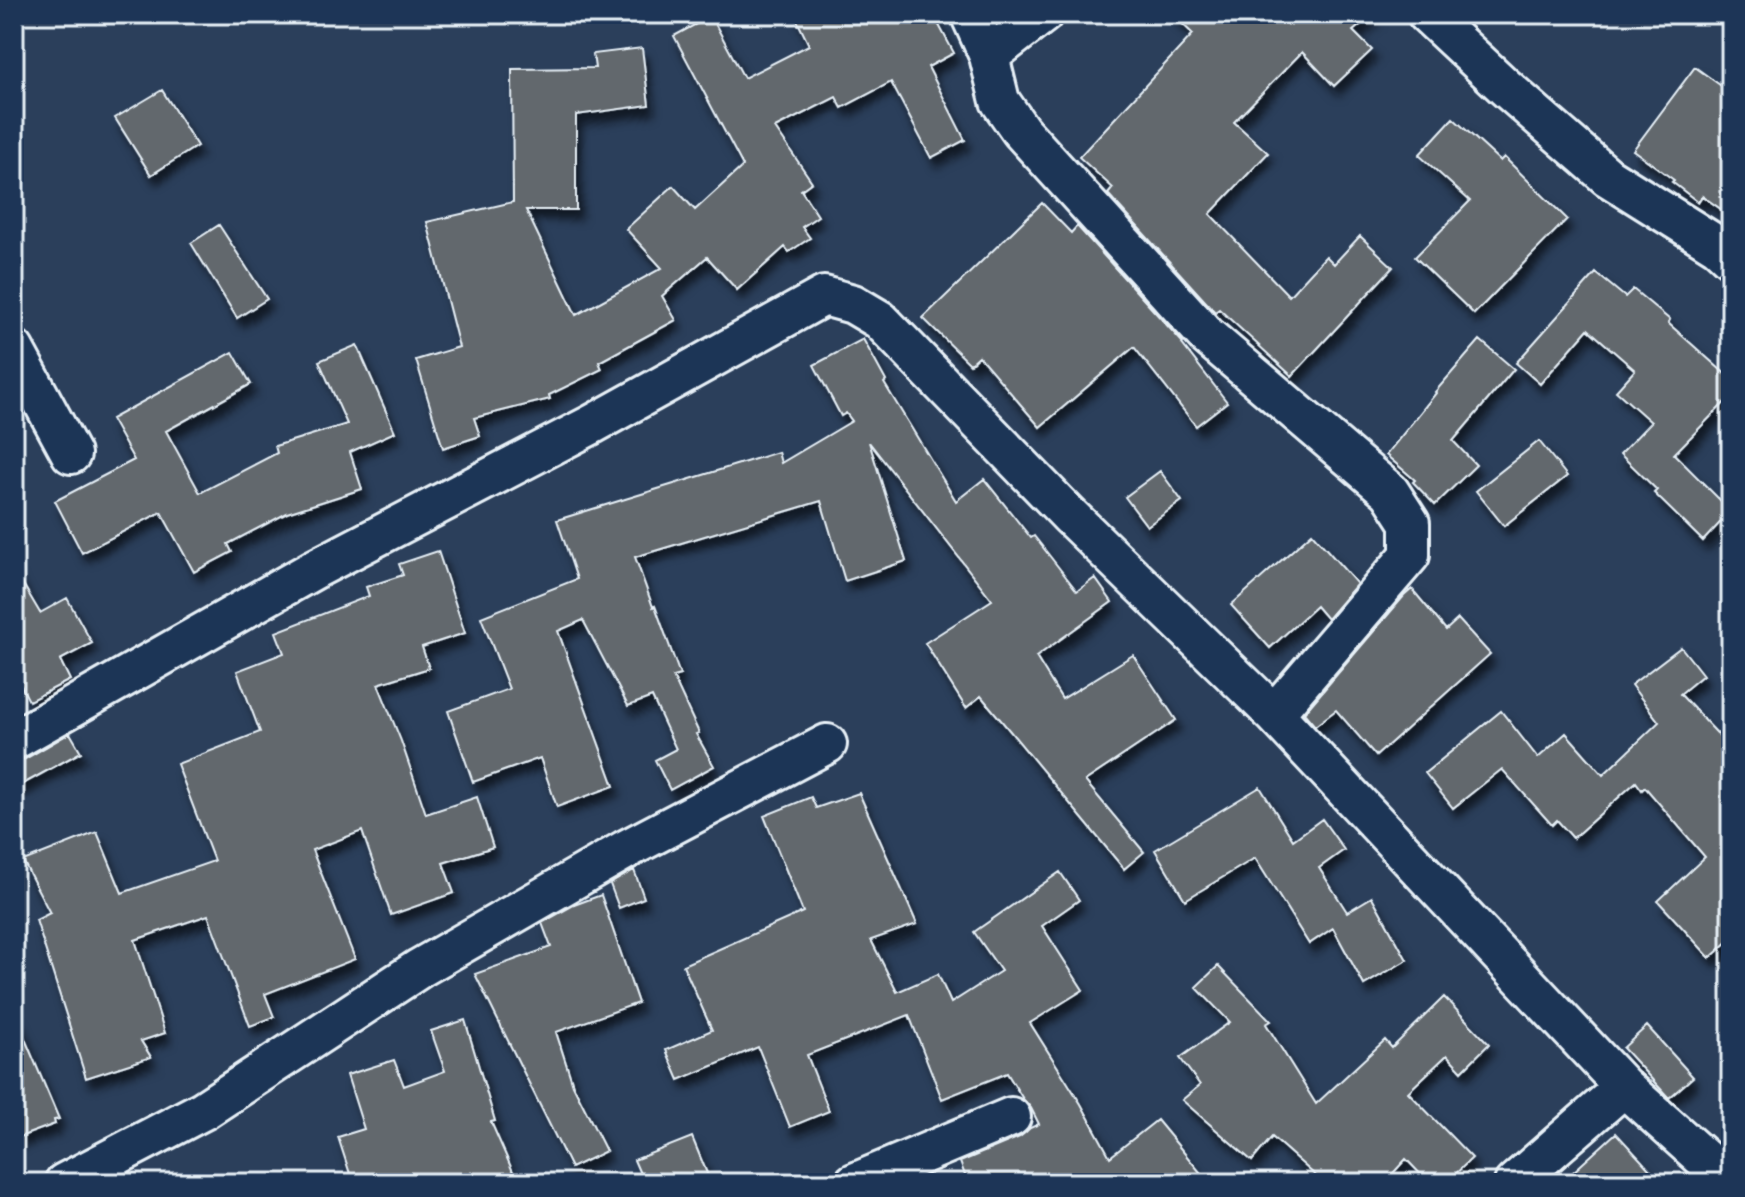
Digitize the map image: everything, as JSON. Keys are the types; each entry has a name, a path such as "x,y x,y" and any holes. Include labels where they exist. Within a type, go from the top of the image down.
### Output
{"street":[{"path":"970,14 989,56 1000,101 1031,143 1207,336 1390,492 1410,523 1410,555 1274,714"},
{"path":"989,56 1043,14"},
{"path":"1427,14 1608,177 1718,246 1731,258"},
{"path":"14,740 315,569 593,424 824,296 853,304 880,320 1069,515 1274,714 1624,1087 1731,1183"},
{"path":"14,349 71,454"},
{"path":"64,1183 204,1110 420,968 597,866 827,744"},
{"path":"1514,1183 1624,1087"},
{"path":"854,1183 1011,1117"}],"building":[{"path":"794,14 933,14 954,53 928,67 965,140 931,158 891,82 842,108 836,97 775,128 812,182 801,190 818,216 802,227 810,238 789,252 785,247 737,290 707,257 662,296 676,320 599,362 602,369 549,395 550,399 474,418 480,436 443,448 416,360 459,347 427,222 513,202 512,69 595,68 593,54 642,48 649,105 576,115 576,210 526,210 576,315 662,268 626,229 673,186 695,210 743,166 674,36 711,16 744,78 809,45"},
{"path":"1172,14 1374,14 1353,31 1372,50 1334,86 1302,52 1234,122 1268,153 1210,214 1289,296 1326,256 1334,264 1360,236 1393,267 1292,376 1219,309 1215,312 1108,194 1113,188 1079,157 1193,34"},
{"path":"1695,67 1731,93 1731,216 1702,196 1698,202 1633,150"},
{"path":"162,90 197,146 151,175 115,118"},
{"path":"1453,118 1500,161 1504,157 1567,219 1474,314 1415,257 1470,201 1419,155"},
{"path":"1042,203 1071,233 1077,226 1183,343 1227,402 1196,426 1134,347 1040,427 979,356 970,364 923,318"},
{"path":"219,225 267,299 237,318 191,243"},
{"path":"1596,273 1625,297 1633,289 1731,379 1731,396 1674,454 1731,511 1703,541 1620,454 1651,422 1616,391 1635,370 1588,329 1540,384 1516,363"},
{"path":"863,339 886,381 884,383 956,501 984,479 1077,591 1095,578 1112,602 1036,657 1062,699 1133,655 1176,720 1085,781 1144,852 1124,869 981,696 966,708 925,643 992,600 869,442 906,561 845,581 821,501 635,557 680,675 673,677 699,733 696,734 714,766 670,790 655,760 676,749 652,697 628,706 583,620 558,631 614,786 557,807 540,758 473,782 448,711 509,689 481,617 577,579 557,520 778,452 781,463 852,421 846,413 841,416 814,365"},
{"path":"1480,340 1514,369 1453,441 1476,465 1435,505 1413,482 1415,480 1386,455"},
{"path":"357,345 395,432 350,452 362,489 287,513 228,544 232,552 194,572 161,512 82,553 55,501 134,460 111,419 233,352 251,384 166,431 200,493 277,453 275,446 347,424 319,361"},
{"path":"1539,441 1567,476 1504,526 1476,491"},
{"path":"1160,471 1182,501 1147,526 1125,497"},
{"path":"1312,533 1357,584 1327,619 1316,606 1270,648 1231,605"},
{"path":"438,551 465,633 422,647 429,668 378,684 426,814 477,797 493,847 443,863 454,893 391,915 362,831 312,850 355,959 265,994 274,1017 250,1026 208,915 135,940 165,1033 141,1041 151,1057 86,1078 36,920 50,913 23,861 97,832 122,893 214,861 177,764 260,732 237,671 284,653 276,632 369,596 366,587 403,575 399,564"},
{"path":"14,569 40,613 67,598 92,643 60,660 70,680 29,701 14,672"},
{"path":"1412,589 1446,630 1458,619 1490,654 1376,756 1336,710 1315,726 1304,713"},
{"path":"1681,647 1703,675 1680,694 1731,748 1731,939 1710,958 1658,901 1705,857 1645,787 1642,790 1636,782 1573,838 1557,820 1552,825 1502,769 1453,808 1425,773 1501,711 1538,758 1566,733 1603,775 1659,722 1631,685"},
{"path":"70,733 81,752 14,789 14,762"},
{"path":"1260,787 1293,840 1322,819 1344,850 1319,868 1347,912 1372,897 1407,960 1364,985 1333,928 1309,944 1255,858 1185,900 1155,850"},
{"path":"859,793 917,924 871,940 897,992 938,974 951,1003 1001,971 974,932 1060,872 1079,900 1042,926 1083,990 1030,1023 1110,1157 1157,1120 1209,1183 968,1183 960,1162 1020,1137 1039,1124 1007,1073 942,1099 909,1015 807,1055 829,1111 790,1127 758,1047 679,1080 666,1050 712,1030 683,965 803,912 764,816 811,797 816,808"},
{"path":"634,870 644,898 619,908 610,884"},
{"path":"601,895 638,1003 556,1032 573,1085 606,1151 571,1168 475,974 551,947 542,923 574,905"},
{"path":"1218,966 1271,1021 1266,1024 1316,1104 1385,1040 1392,1048 1444,997 1489,1044 1462,1071 1447,1055 1408,1092 1472,1158 1446,1183 1429,1183 1406,1159 1384,1183 1324,1183 1272,1137 1252,1161 1182,1100 1200,1085 1180,1058 1230,1022 1196,987"},
{"path":"14,1013 59,1119 54,1120 55,1124 14,1139"},
{"path":"465,1020 495,1121 491,1122 518,1183 353,1183 338,1137 364,1129 347,1075 394,1060 404,1086 445,1071 431,1031"},
{"path":"1647,1026 1693,1077 1669,1098 1623,1048"},
{"path":"1616,1133 1662,1183 1561,1183"},
{"path":"692,1137 711,1183 644,1183 634,1160"}]}
